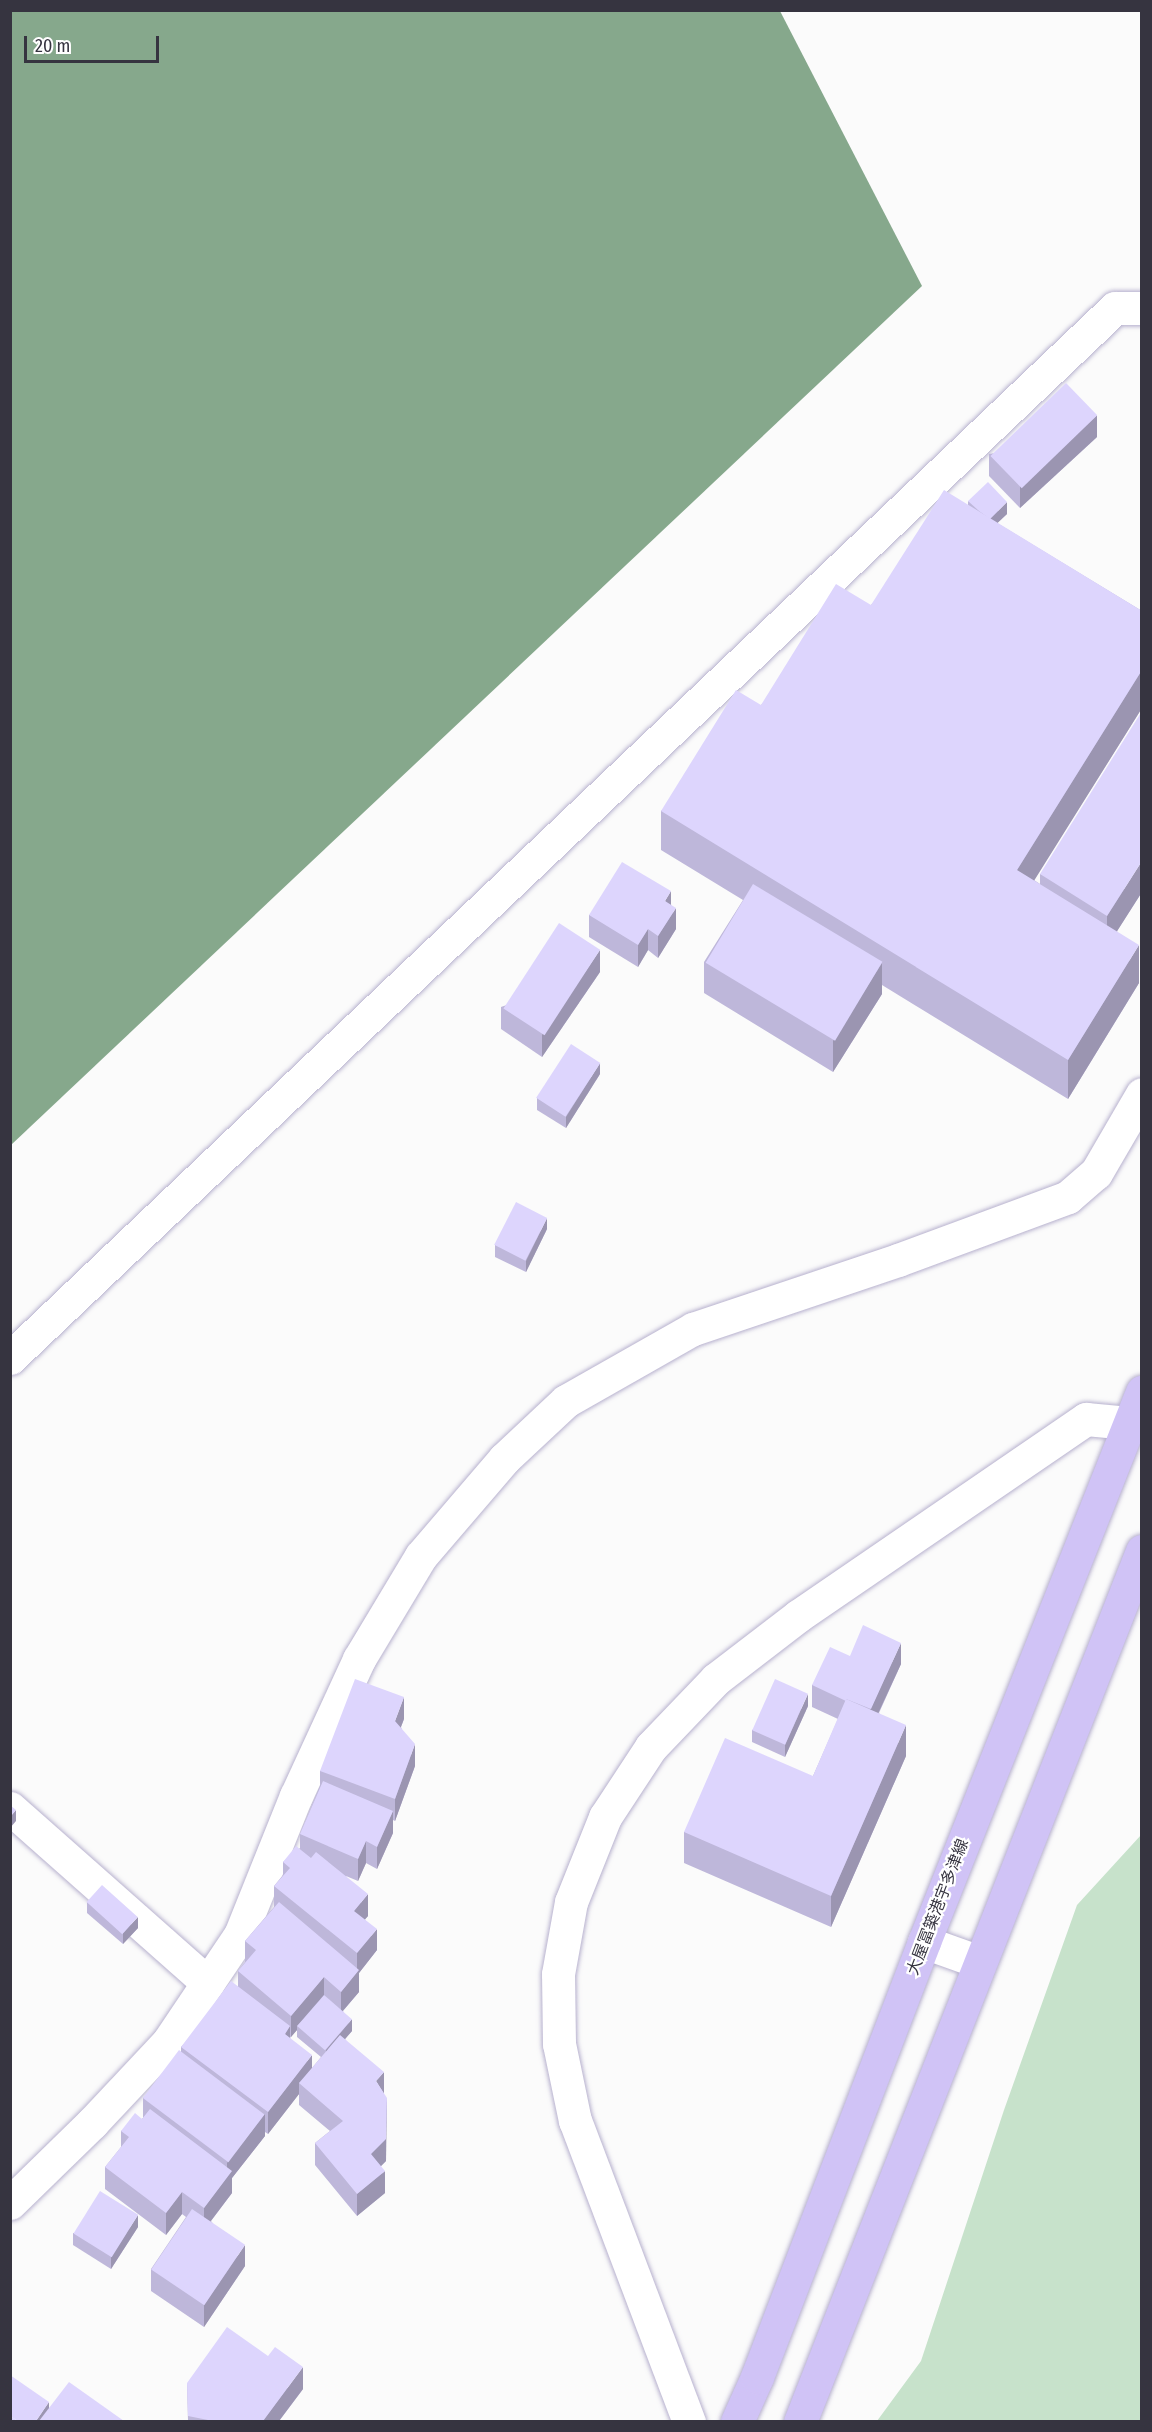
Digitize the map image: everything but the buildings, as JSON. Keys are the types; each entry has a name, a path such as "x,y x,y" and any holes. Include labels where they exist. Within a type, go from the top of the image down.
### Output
{"main road":[{"name":"大屋冨築港宇多津線","path":"737,2421 757,2377 924,1942 1142,1392"},
{"path":"800,2421 1142,1551"}],"street":[{"path":"10,1358 1115,308 1142,308"},
{"path":"10,2203 92,2123 168,2042 240,1935 296,1796 359,1659 421,1556 504,1459 566,1401 693,1329 898,1260 1068,1197 1096,1173 1142,1094"},
{"path":"689,2421 575,2121 559,2044 558,1974 570,1902 605,1818 651,1747 716,1679 798,1616 1086,1419 1129,1423"},
{"path":"10,1808 208,1983"},
{"path":"924,1942 980,1962"}],"shaded area":[{"path":"11,10 780,11 922,286 11,1145"},
{"path":"1141,1835 1141,2421 877,2421 921,2361 1004,2110 1077,1905"}]}
